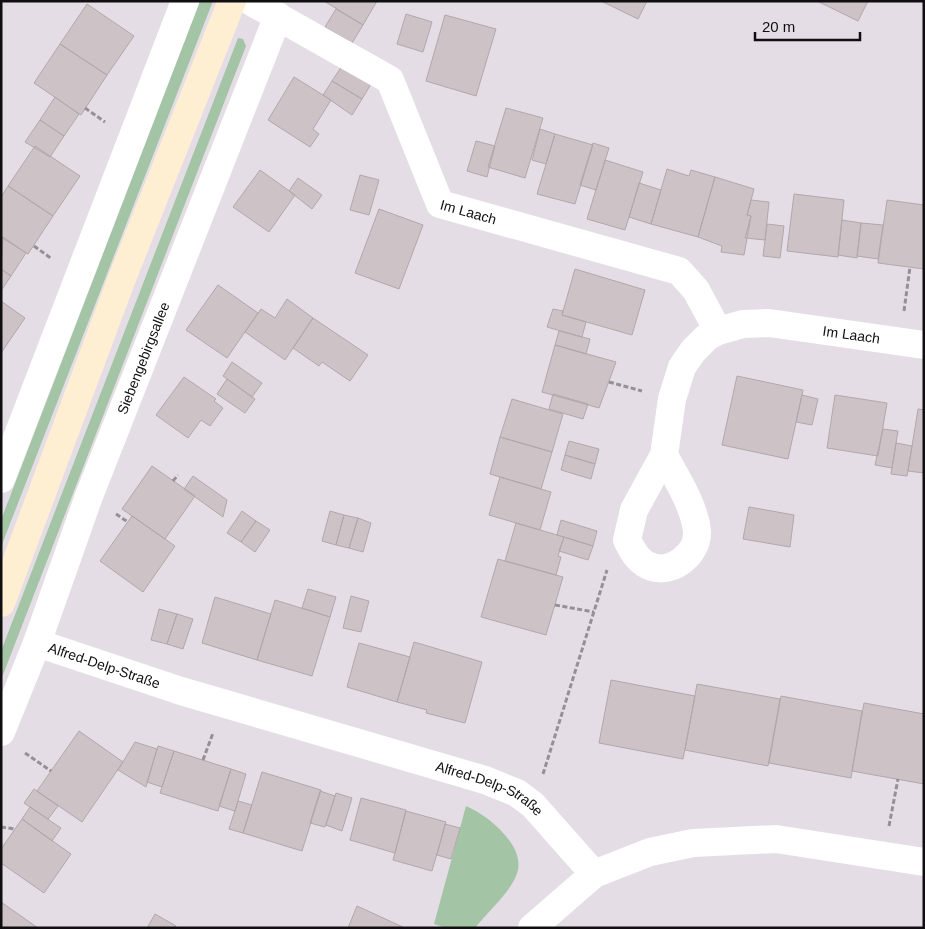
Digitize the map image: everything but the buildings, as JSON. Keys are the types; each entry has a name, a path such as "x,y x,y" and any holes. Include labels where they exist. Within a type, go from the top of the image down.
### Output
{"street":[{"path":"1,479 185,1"},
{"path":"1,603 121,281 232,1"},
{"path":"250,1 278,16"},
{"name":"Im Laach","path":"278,16 390,80 440,204 679,271 696,290 718,331"},
{"name":"Siebengebirgsallee","path":"1,732 37,643 89,496 278,16"},
{"name":"Im Laach","path":"628,540 634,510 664,455 672,399 682,367 693,351 707,337 718,331 743,324 770,323 912,343"},
{"path":"628,540 640,560 658,569 678,564 692,549 697,534 694,518 664,455"},
{"name":"Alfred-Delp-Straße","path":"37,643 189,694 484,780 516,793 533,805 594,874"},
{"path":"532,928 549,910 594,874 650,852 693,843 776,839 924,862"}],"path":[{"path":"910,267 912,343"},
{"path":"173,481 178,474"},
{"path":"533,805 606,571 628,540"},
{"path":"555,605 594,612"},
{"path":"884,856 898,779"},
{"path":"1,827 15,829"}],"green space":[{"path":"200,1 213,1 1,547 1,520"},
{"path":"238,38 243,39 246,46 1,680 1,651"},
{"path":"466,806 485,817 504,834 512,844 517,855 518,865 516,876 508,890 475,928 446,928 434,924"}]}
